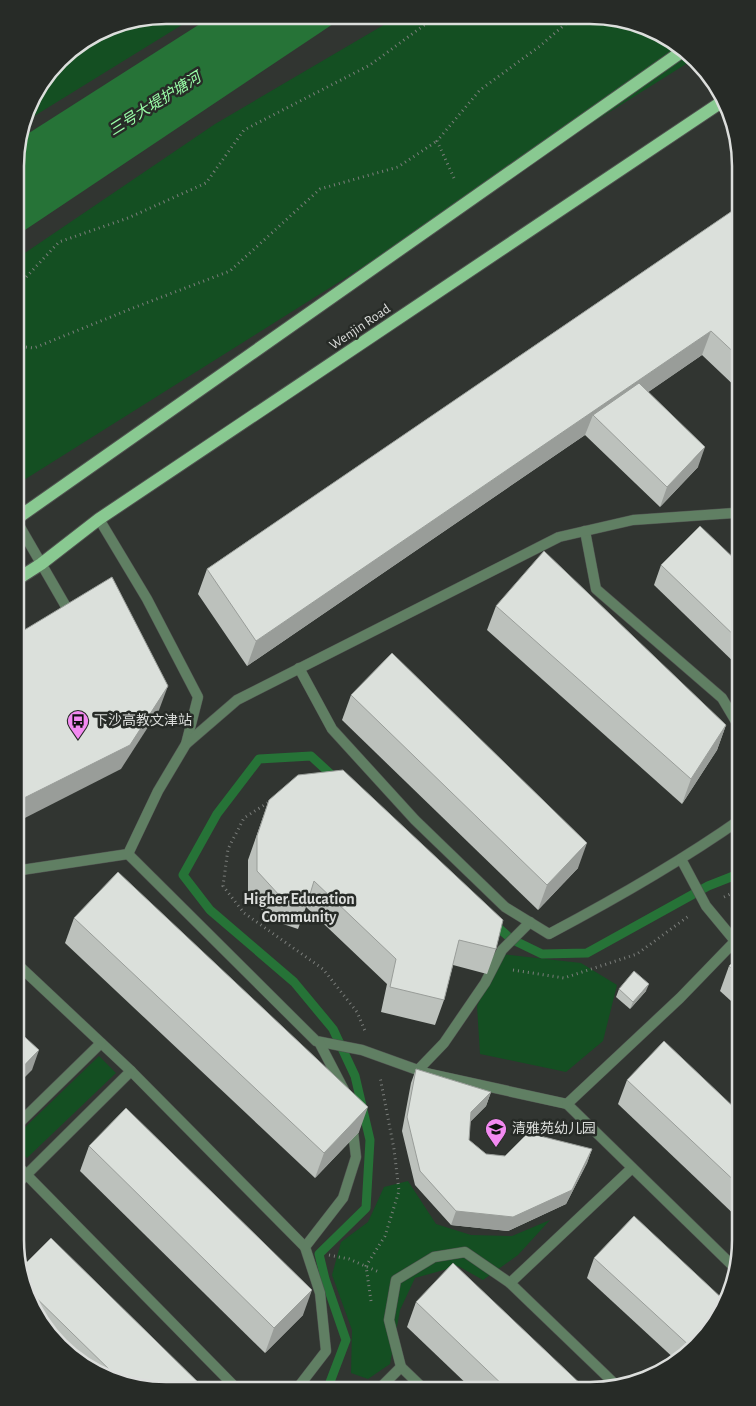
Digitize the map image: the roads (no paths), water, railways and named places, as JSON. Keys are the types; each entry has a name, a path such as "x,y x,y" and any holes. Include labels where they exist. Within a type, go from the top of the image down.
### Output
{"main road":[{"path":"24,514 678,54"},
{"name":"Wenjin Road","path":"24,575 42,564 100,519 719,105"}],"street":[{"path":"186,744 237,700 558,537 634,520 732,513"},
{"path":"100,519 147,599 198,697 186,744 158,791 128,854"},
{"path":"585,531 596,588 722,698 732,715"},
{"path":"24,534 77,627"},
{"path":"299,668 332,729 422,826 505,907 528,924 549,934 616,898 701,847 732,825"},
{"path":"24,870 128,854"},
{"path":"128,854 316,1041 362,1050 418,1070 567,1104 730,1264"},
{"path":"681,859 706,905 732,932"},
{"path":"418,1070 444,1043 484,983 503,949 528,924"},
{"path":"567,1104 680,998 732,944"},
{"path":"24,970 131,1071 305,1247 320,1294 326,1351 302,1382"},
{"path":"305,1247 343,1198 356,1157 350,1107 319,1042"},
{"path":"24,1118 101,1043"},
{"path":"24,1177 131,1071"},
{"path":"510,1283 632,1168"},
{"path":"24,1171 230,1382"},
{"path":"417,1382 401,1367 389,1320 396,1280 434,1257 465,1252 510,1283 612,1381"},
{"path":"386,1382 401,1367"}],"water":[{"name":"三号大堤护塘河","path":"200,24 333,24 24,231 24,165 28,134"}],"waterway":[{"path":"330,1382 346,1340 325,1279 319,1254 366,1208 370,1140 355,1076 333,1029 294,982 210,910 183,875 217,814 259,759 311,756 336,779"},
{"path":"493,923 511,939 542,954 587,953 708,886 732,877"}],"place":[{"name":"下沙高教文津站","path":"78,740"},
{"name":"清雅苑幼儿园","path":"496,1148"}],"district":[{"name":"Higher Education Community","path":"299,908"}]}
